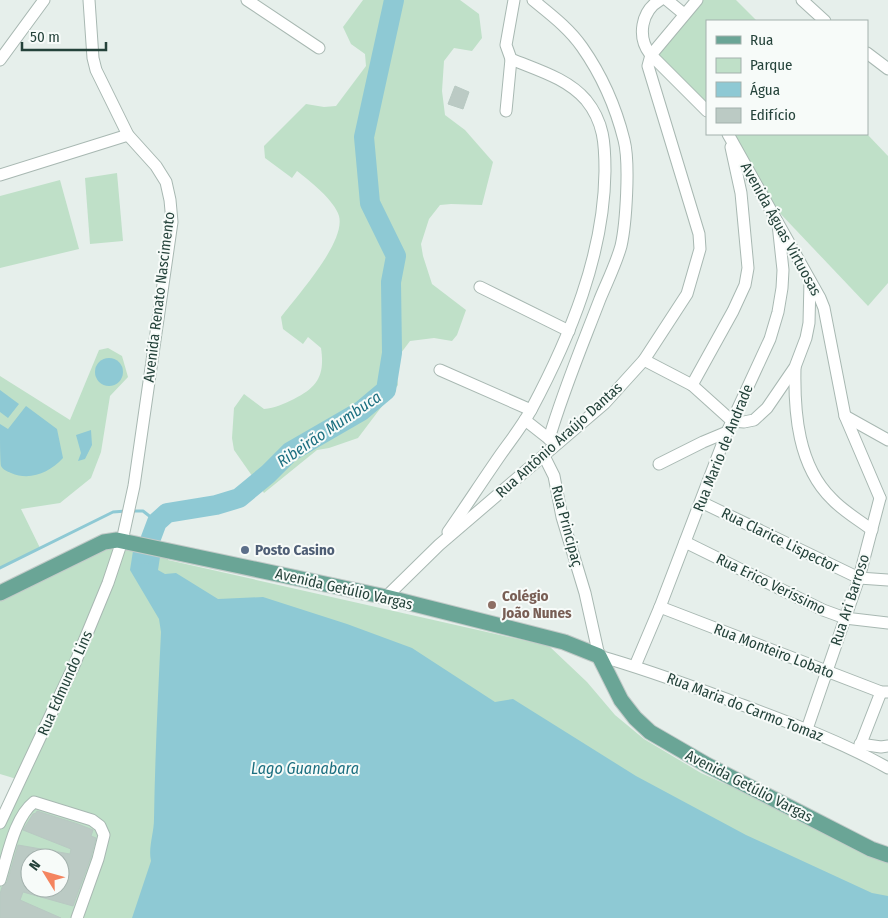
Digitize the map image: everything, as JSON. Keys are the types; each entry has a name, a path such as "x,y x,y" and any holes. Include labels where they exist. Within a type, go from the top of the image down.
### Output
{"main road":[{"path":"0,593 104,542 113,540 128,542"},
{"name":"Avenida Getúlio Vargas","path":"128,542 386,598 564,642 599,656 621,700"},
{"name":"Avenida Getúlio Vargas","path":"564,642 596,670 635,718 650,732 683,752 871,849 888,855"}],"street":[{"path":"0,60 44,0"},
{"name":"Avenida Renato Nascimento","path":"89,0 93,58 96,70 128,135 156,166 166,182 172,222 134,486 127,521"},
{"path":"247,0 320,48"},
{"path":"506,111 511,59 506,45 514,0"},
{"path":"533,0 562,25 581,46 595,69 612,104 625,142 625,210 621,246 561,400 553,441"},
{"name":"Rua Antônio Araújo Dantas","path":"386,598 439,545 544,456 553,441 605,403 644,360 687,294 700,249 699,234 648,66 651,55 644,46 642,26 650,8 660,0"},
{"path":"667,0 684,14"},
{"path":"697,0 651,55 706,110"},
{"path":"802,0 824,20"},
{"path":"868,54 888,68"},
{"path":"439,545 528,415 569,331 588,278 601,228 606,144 602,128 587,102 575,89 563,80 511,59"},
{"path":"0,175 128,135"},
{"path":"692,385 739,299 745,285 748,268 740,193 728,135"},
{"name":"Avenida Águas Virtuosas","path":"729,135 810,279 824,308 845,416 884,499"},
{"name":"Rua Mario de Andrade","path":"635,666 730,427 770,339 778,312 782,288 783,270 778,224"},
{"path":"659,464 730,427 754,420 767,408 795,367 806,338 809,324 810,279"},
{"path":"480,287 569,331"},
{"path":"644,360 692,385 730,427"},
{"path":"795,367 794,395 797,426 817,481 832,499 872,530"},
{"path":"440,370 528,415 553,441"},
{"path":"845,416 888,440"},
{"name":"Rua Principaç","path":"544,456 554,476 562,517 585,593 599,656"},
{"name":"Rua Ari Barroso","path":"807,729 859,578 872,530 884,499"},
{"name":"Rua Clarice Lispector","path":"701,502 859,578 888,580"},
{"name":"Rua Edmundo Lins","path":"0,823 75,663 108,583 128,542 127,521"},
{"name":"Rua Erico Veríssimo","path":"685,542 808,603 845,618 888,623"},
{"name":"Rua Monteiro Lobato","path":"660,607 884,692"},
{"name":"Rua Maria do Carmo Tomaz","path":"599,656 635,666 859,747 888,768"},
{"path":"884,692 859,747 888,746"},
{"path":"0,880 20,819 27,807 34,802 92,820 100,826 104,835 98,859 77,918"}],"green space":[{"path":"363,0 460,0 479,14 482,38 472,51 454,48 444,61 442,91 445,115 465,130 493,162 482,205 440,205 429,219 421,244 432,284 466,310 457,335 452,341 434,338 410,341 395,361 398,385 358,438 317,450 264,493 234,450 232,438 234,408 244,394 264,409 279,406 309,390 318,379 322,366 321,348 308,337 303,344 283,329 281,317 328,254 339,227 339,216 337,210 315,185 297,171 292,178 265,158 264,146 306,104 324,107 336,106 366,66 365,54 351,44 343,27"},
{"path":"700,0 736,0 756,20 706,20 706,106 654,55"},
{"path":"735,135 868,135 888,156 888,283 868,306 776,209"},
{"path":"117,173 123,241 90,244 85,178"},
{"path":"60,180 79,249 0,268 0,196"},
{"path":"108,348 122,356 128,377 110,396 101,452 91,478 60,503 21,509 40,548 0,568 0,376 70,420 99,350"},
{"name":"Lago Guanabara","path":"122,541 168,550 168,560 549,646 587,682 615,715 644,739 701,773 888,855 888,918 0,918 0,823 20,780 0,774 0,598"}],"water":[{"path":"109,358 119,362 123,372 119,382 109,386 99,382 95,372 99,362"},
{"path":"0,390 19,404 8,418 0,412"},
{"path":"26,406 57,429 63,458 52,468 32,476 11,473 1,466 0,424 8,429"},
{"path":"91,430 92,445 85,459 78,461 81,453 76,435"},
{"name":"Lago Guanabara","path":"133,551 160,557 158,570 165,574 176,573 218,599 263,597 347,624 412,648 495,702 513,699 636,776 746,835 872,893 888,896 888,918 132,918 151,861 161,632 159,619 130,570"}],"building":[{"path":"455,86 469,92 463,109 448,104"},
{"path":"37,811 93,830 91,836 96,838 91,857 73,906 44,898 70,898 71,849 23,830"},
{"path":"18,845 35,848 20,848 20,900 61,918 0,918 0,894 2,887 7,882"}],"waterway":[{"name":"Ribeirão Mumbuca","path":"145,554 157,522 167,513 216,505 239,498 268,474 290,452 361,411 386,390 392,353 391,282 396,256 370,203 364,137 394,0"},
{"name":"Ribeirão Mumbuca","path":"0,568 113,512 126,511"},
{"name":"Ribeirão Mumbuca","path":"132,511 143,511 157,522"}],"place":[{"name":"Posto Casino","path":"245,550"},
{"name":"Colégio João Nunes","path":"492,605"}]}
